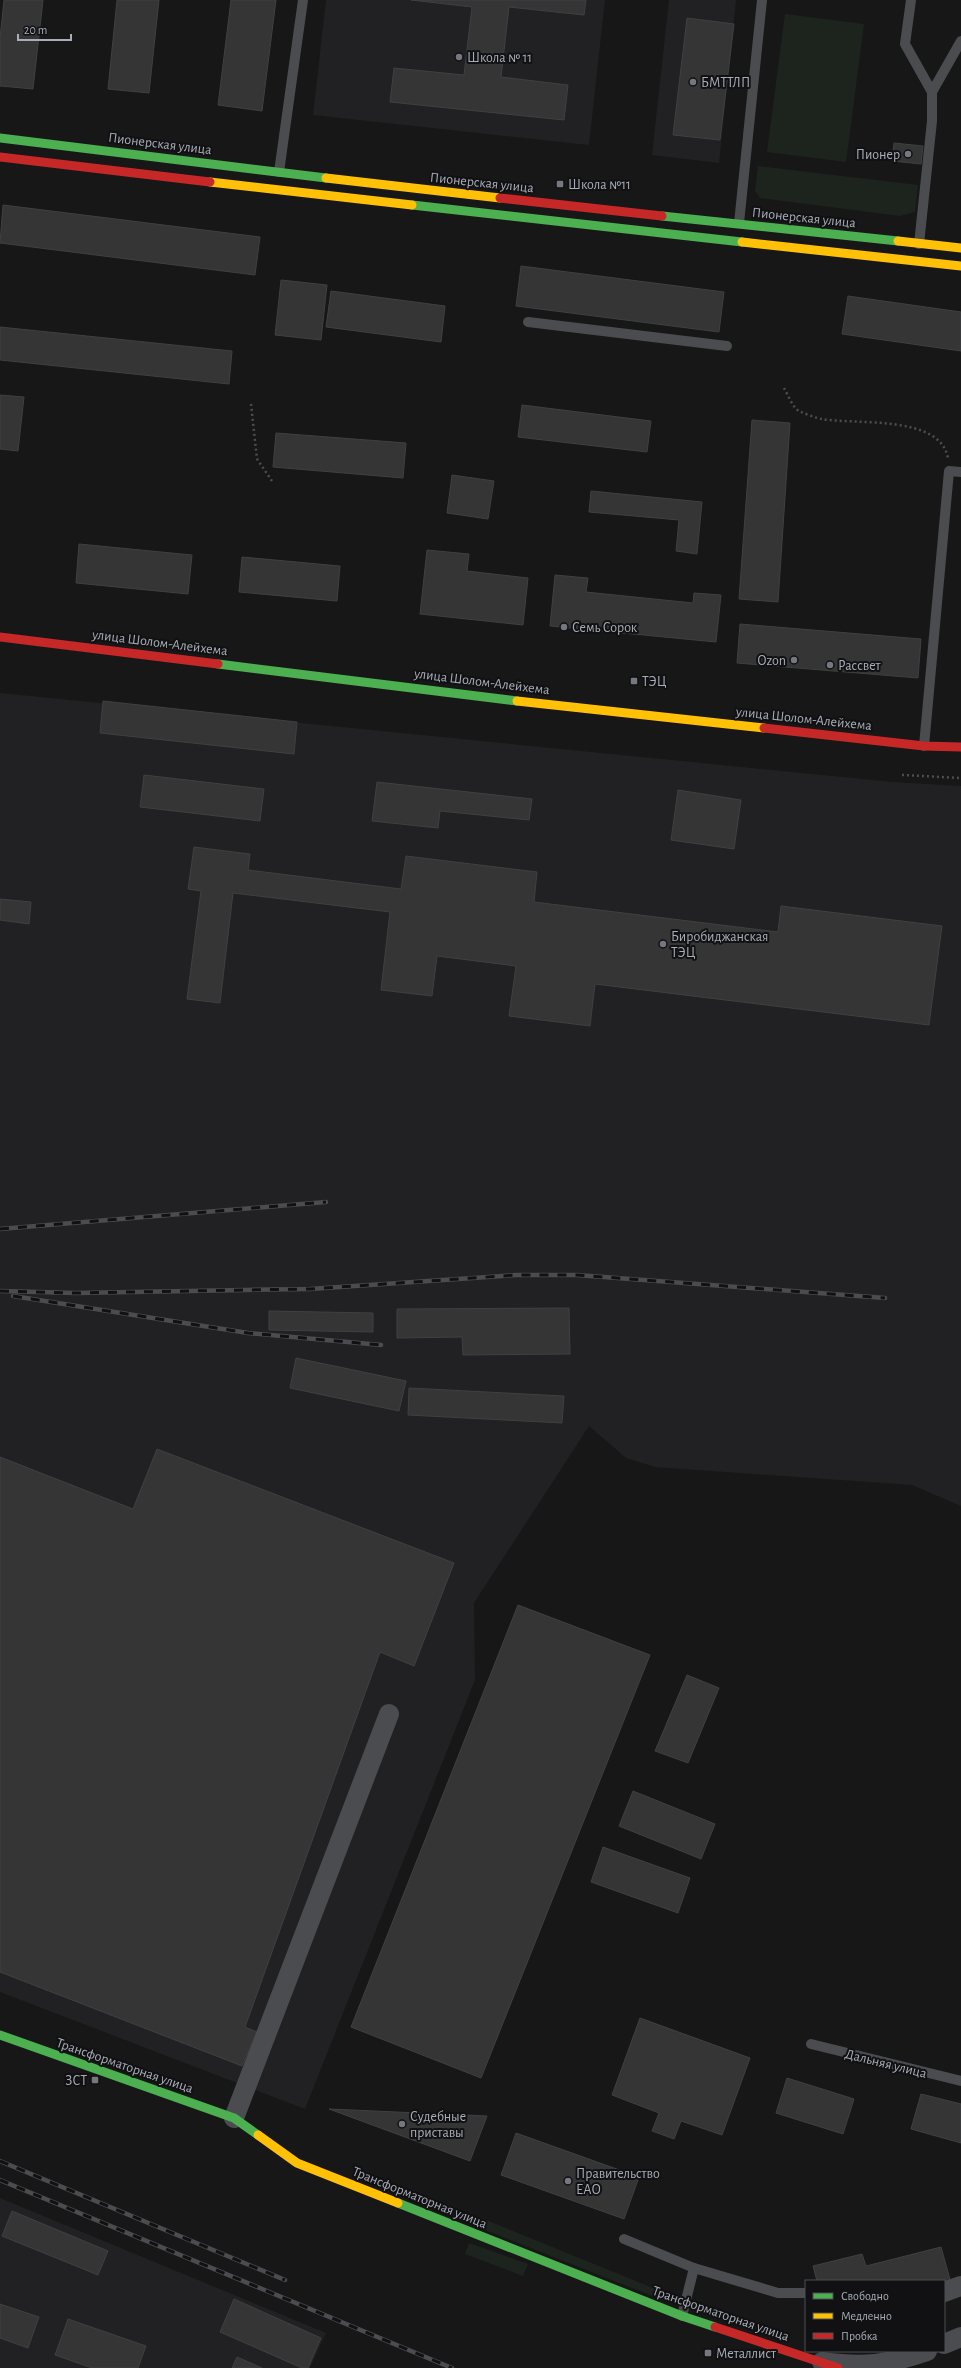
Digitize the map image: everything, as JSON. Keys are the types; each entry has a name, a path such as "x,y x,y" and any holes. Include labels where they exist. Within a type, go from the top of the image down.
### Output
{"main road":[{"name":"Пионерская улица","path":"0,138 279,172 961,248"},
{"path":"0,157 276,190 961,266"},
{"path":"276,190 279,172"},
{"path":"737,241 739,223"},
{"path":"917,261 919,244"},
{"name":"улица Шолом-Алейхема","path":"0,637 516,701 924,746 961,747"},
{"name":"Трансформаторная улица","path":"0,2035 234,2118 297,2163 682,2316 838,2368"}],"street":[{"path":"234,2118 389,1714"},
{"path":"945,2292 961,2286"},
{"path":"945,2344 961,2337"},
{"path":"816,2361 863,2368 886,2364 923,2352"},
{"path":"923,2368 926,2352"}],"lane":[{"path":"279,172 303,0"},
{"path":"739,223 762,0"},
{"path":"911,0 905,44 932,92 932,121 919,244"},
{"path":"932,92 961,41"},
{"path":"528,322 727,346"},
{"path":"924,746 949,471 961,472"},
{"name":"Дальняя улица","path":"811,2044 961,2081"},
{"path":"624,2239 694,2268 778,2293 804,2293"},
{"path":"682,2316 694,2268"}],"path":[{"path":"784,388 798,410 822,419 884,423 922,430 936,438 947,452 949,471"},
{"path":"251,404 257,459 272,481"},
{"path":"902,775 961,778"}],"shaded area":[{"name":"Школа № 11","path":"326,0 605,0 589,145 313,115"},
{"name":"БМТТЛП","path":"669,0 736,0 719,163 652,155"},
{"path":"785,14 864,24 846,162 767,152"},
{"path":"758,166 918,185 915,212 900,216 760,198 755,191"},
{"name":"Биробиджанская ТЭЦ","path":"0,693 893,782 961,786 961,1506 912,1485 655,1467 626,1458 589,1426 474,1603 475,1680 305,2109 0,1992"},
{"path":"0,2198 326,2333 310,2368 0,2368"},
{"path":"481,2218 670,2295 665,2301 485,2230"},
{"path":"469,2243 528,2264 523,2276 465,2254"}],"building":[{"path":"4,0 43,0 33,89 0,86 0,38"},
{"path":"117,0 159,0 149,93 108,89"},
{"path":"231,0 276,0 262,111 218,105"},
{"path":"411,0 586,0 584,15 509,7 501,77 568,85 564,120 390,102 394,68 464,75 472,7"},
{"path":"687,18 734,24 720,140 673,135"},
{"name":"Пионер","path":"894,143 923,146 921,164 892,161"},
{"path":"3,205 260,237 255,275 0,243"},
{"path":"521,266 724,292 719,332 516,306"},
{"path":"281,280 327,285 321,340 275,335"},
{"path":"331,291 445,306 441,342 326,327"},
{"path":"848,296 961,312 961,351 842,334"},
{"path":"0,327 232,351 229,384 0,360"},
{"path":"0,395 24,397 18,451 0,449"},
{"path":"522,405 651,421 647,452 518,437"},
{"path":"752,420 790,423 778,602 739,599"},
{"path":"276,433 406,443 403,478 273,467"},
{"path":"452,475 494,481 488,519 447,513"},
{"path":"591,491 702,502 697,554 676,551 679,520 589,512"},
{"path":"79,544 192,555 188,594 76,583"},
{"path":"427,550 469,554 467,571 528,578 523,625 420,614"},
{"path":"242,557 340,566 337,601 239,592"},
{"path":"555,575 588,578 586,592 693,603 694,593 721,595 716,642 550,626"},
{"path":"740,624 921,639 918,678 737,663"},
{"path":"103,701 297,722 294,754 100,733"},
{"path":"144,775 264,789 260,821 140,807"},
{"path":"377,782 532,799 529,820 440,811 438,828 372,821"},
{"path":"678,790 741,800 734,849 671,840"},
{"name":"Биробиджанская ТЭЦ","path":"194,847 250,854 248,870 401,889 406,856 537,872 534,902 778,932 781,906 942,926 929,1025 595,984 590,1026 509,1016 516,966 437,956 432,996 381,990 390,912 233,893 220,1003 187,999 201,891 188,889"},
{"path":"0,899 31,902 29,924 0,920"},
{"path":"569,1308 570,1354 463,1355 462,1337 397,1338 397,1309"},
{"path":"269,1311 373,1313 373,1332 269,1330"},
{"path":"296,1358 406,1381 399,1411 290,1388"},
{"path":"409,1388 564,1396 562,1423 408,1415"},
{"path":"157,1449 454,1563 414,1666 380,1652 245,2027 257,2032 242,2066 0,1972 0,1457 133,1509"},
{"path":"518,1605 650,1655 481,2078 351,2027"},
{"path":"687,1675 719,1688 688,1763 655,1751"},
{"path":"633,1791 715,1824 701,1859 619,1826"},
{"path":"603,1847 690,1878 678,1913 591,1882"},
{"path":"640,2018 750,2058 722,2135 681,2121 674,2139 652,2131 659,2113 612,2095"},
{"path":"787,2078 854,2099 843,2134 776,2113"},
{"path":"921,2094 961,2104 961,2143 911,2129"},
{"path":"329,2109 487,2116 470,2161"},
{"path":"516,2133 639,2177 624,2219 501,2175"},
{"path":"12,2211 108,2251 98,2275 2,2236"},
{"path":"941,2247 951,2283 945,2285 945,2280 817,2280 813,2266 862,2254 866,2266"},
{"path":"234,2299 321,2338 308,2368 302,2368 220,2332"},
{"path":"0,2304 39,2317 28,2348 0,2338"},
{"path":"68,2319 146,2346 138,2368 92,2368 55,2355"},
{"path":"237,2357 262,2368 232,2368"}],"railway":[{"path":"0,1229 326,1202"},
{"path":"0,1291 76,1293 310,1289 517,1275 577,1275 885,1298"},
{"path":"13,1296 248,1333 381,1345"},
{"path":"0,2161 285,2280"},
{"path":"0,2180 452,2368"}],"traffic: fast":[{"path":"0,138 326,178"},
{"path":"412,205 742,242"},
{"path":"662,216 898,241"},
{"path":"218,664 517,701"},
{"path":"0,2035 234,2118 258,2135"},
{"path":"398,2203 682,2316 715,2327"}],"traffic: slow":[{"path":"326,178 500,198"},
{"path":"210,182 412,205"},
{"path":"898,241 961,248"},
{"path":"742,242 961,266"},
{"path":"517,701 764,728"},
{"path":"258,2135 297,2163 398,2203"}],"traffic: jam":[{"path":"0,157 210,182"},
{"path":"500,198 662,216"},
{"path":"0,637 218,664"},
{"path":"764,728 924,746 961,747"},
{"path":"715,2327 838,2368"}],"place":[{"name":"Школа № 11","path":"459,57"},
{"name":"БМТТЛП","path":"693,82"},
{"name":"Пионер","path":"908,154"},
{"name":"Школа №11","path":"560,184"},
{"name":"Семь Сорок","path":"564,627"},
{"name":"Ozon","path":"794,660"},
{"name":"Рассвет","path":"830,665"},
{"name":"ТЭЦ","path":"634,681"},
{"name":"Биробиджанская ТЭЦ","path":"663,944"},
{"name":"ЗСТ","path":"95,2080"},
{"name":"Судебные приставы","path":"402,2124"},
{"name":"Правительство ЕАО","path":"568,2181"},
{"name":"Металлист","path":"708,2353"}]}
